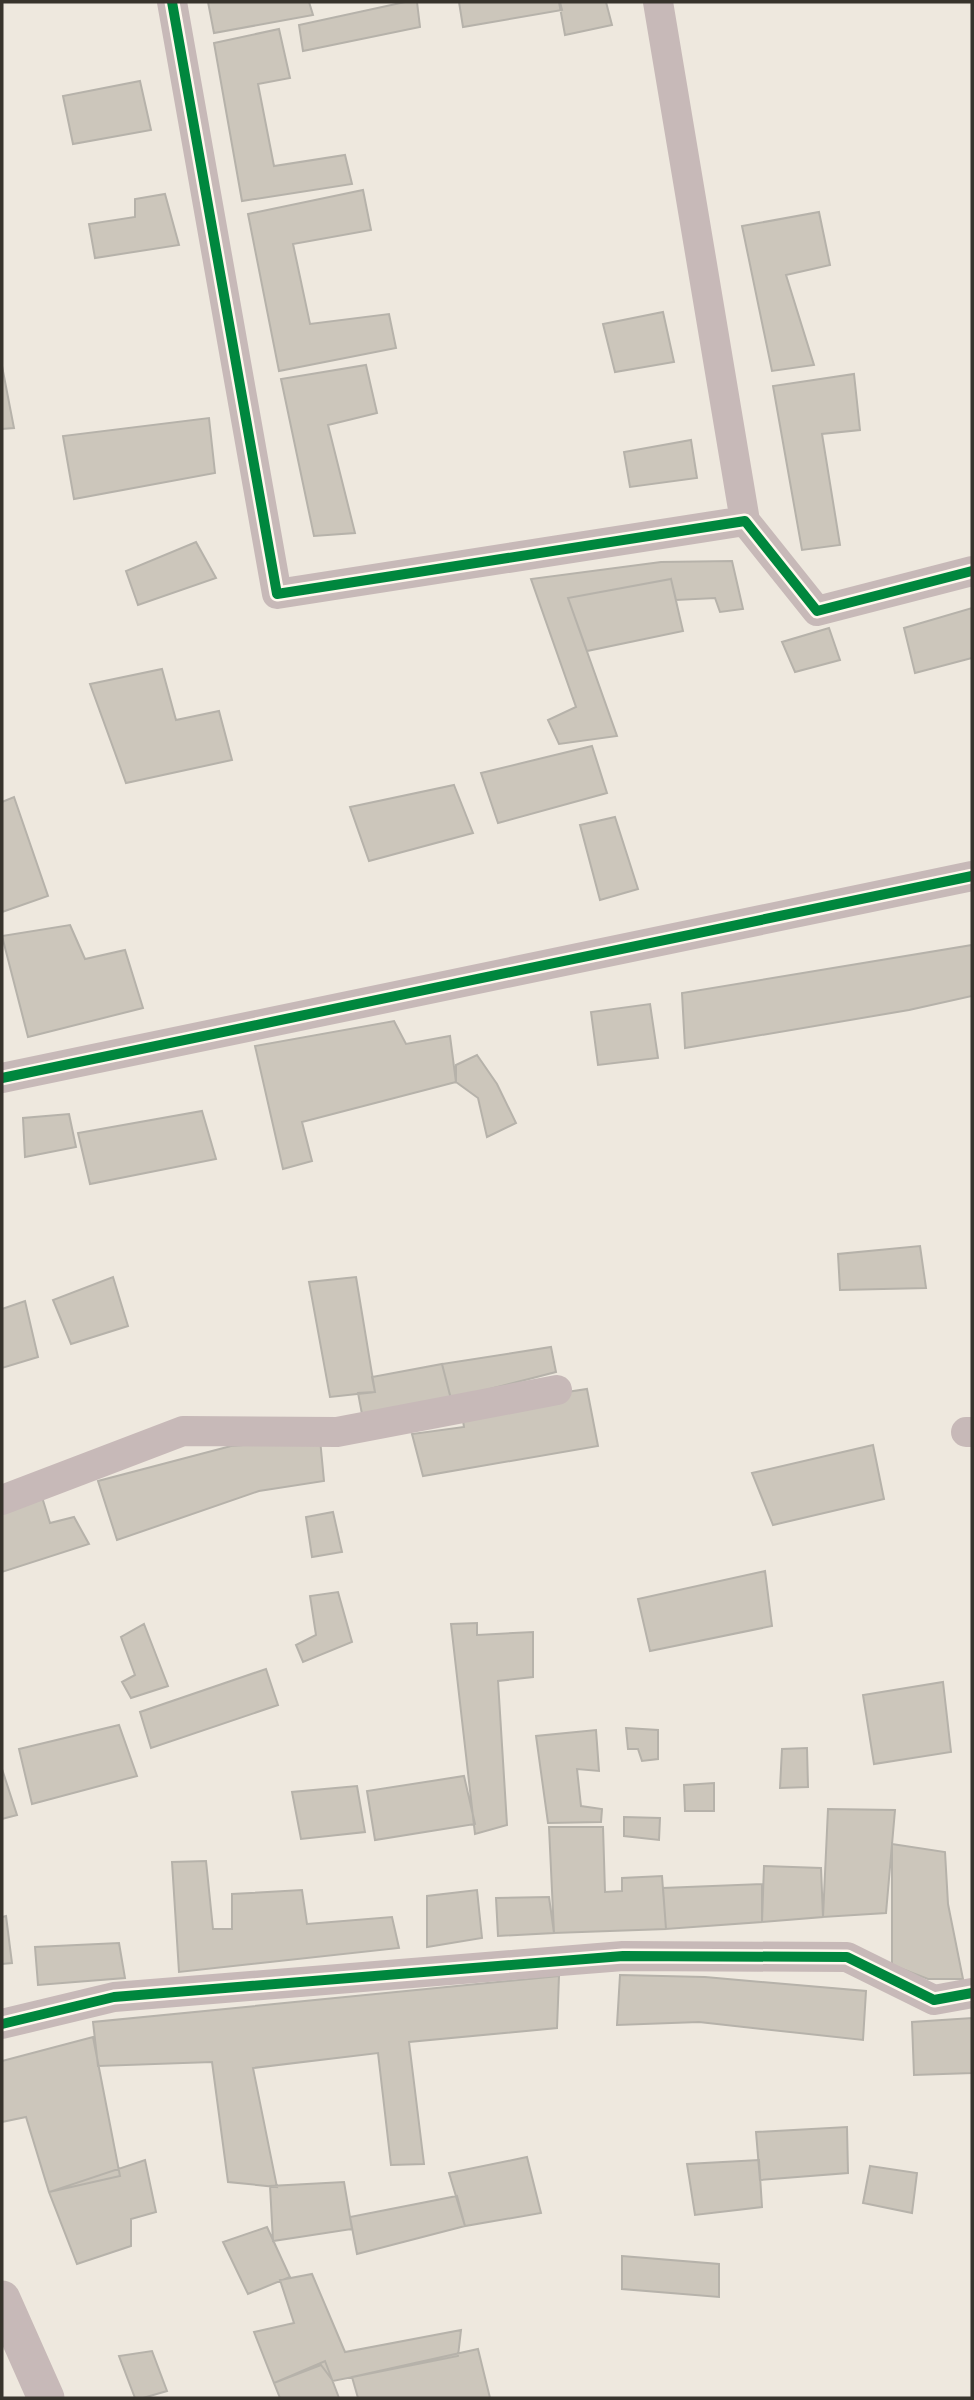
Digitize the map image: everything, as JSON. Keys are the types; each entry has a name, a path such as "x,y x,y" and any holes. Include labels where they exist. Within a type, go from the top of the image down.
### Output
{"street":[{"path":"172,2 278,594 745,521"},
{"path":"658,2 745,521 817,611 972,570"},
{"path":"2,1078 972,876"},
{"path":"2,1500 183,1431 337,1432 557,1390"},
{"path":"2,2024 114,1997 623,1956 847,1957 934,2000 972,1993"},
{"path":"2,2299 46,2398"}],"building":[{"path":"208,2 309,2 313,15 214,33"},
{"path":"405,2 417,2 420,27 303,51 299,25"},
{"path":"459,2 560,2 562,10 463,27"},
{"path":"559,2 606,2 612,25 565,35"},
{"path":"279,29 290,78 258,84 274,166 345,155 352,184 242,201 214,43"},
{"path":"140,81 151,130 73,144 63,96"},
{"path":"363,190 371,230 293,244 310,324 389,314 396,348 279,371 248,214"},
{"path":"165,194 179,245 95,258 89,224 135,217 135,199"},
{"path":"819,212 830,265 786,275 814,365 772,371 742,226"},
{"path":"663,312 674,362 615,372 603,324"},
{"path":"366,365 377,413 328,425 355,533 314,536 281,379"},
{"path":"2,366 14,428 2,429"},
{"path":"854,374 860,430 822,434 840,545 802,550 773,386"},
{"path":"209,418 215,473 74,499 63,436"},
{"path":"691,440 697,478 630,487 624,452"},
{"path":"196,542 216,578 138,605 126,571"},
{"path":"732,561 743,609 720,612 715,598 676,600 671,579 568,598 617,736 559,744 548,720 576,707 531,579 661,562"},
{"path":"671,579 683,631 587,651 568,598"},
{"path":"972,608 972,658 915,673 904,628"},
{"path":"829,628 840,660 795,672 782,642"},
{"path":"162,669 176,720 219,711 232,760 126,783 90,684"},
{"path":"592,746 607,793 498,823 481,773"},
{"path":"454,785 473,833 369,861 350,807"},
{"path":"14,797 48,896 2,912 2,802"},
{"path":"615,817 638,889 600,900 580,825"},
{"path":"70,925 85,959 125,950 143,1008 28,1037 2,936"},
{"path":"972,945 972,996 909,1010 685,1048 682,993"},
{"path":"650,1004 658,1058 598,1065 591,1012"},
{"path":"394,1021 406,1044 450,1036 456,1082 302,1122 312,1161 283,1169 255,1046"},
{"path":"477,1055 497,1084 516,1123 487,1137 478,1098 456,1082 456,1065"},
{"path":"202,1111 216,1159 90,1184 78,1133"},
{"path":"69,1114 76,1147 25,1157 23,1118"},
{"path":"920,1246 926,1288 840,1290 838,1254"},
{"path":"113,1277 128,1326 71,1344 53,1300"},
{"path":"356,1277 375,1392 330,1397 309,1282"},
{"path":"25,1301 38,1357 2,1368 2,1309"},
{"path":"551,1347 556,1372 451,1399 442,1364"},
{"path":"442,1364 451,1399 362,1414 358,1393 375,1392 372,1377"},
{"path":"587,1389 598,1446 423,1476 412,1434 464,1427 461,1408"},
{"path":"320,1439 324,1481 259,1491 117,1540 98,1481 231,1446"},
{"path":"873,1445 884,1499 773,1525 752,1473"},
{"path":"42,1497 50,1523 74,1517 89,1544 2,1572 2,1512"},
{"path":"333,1512 342,1552 312,1557 306,1517"},
{"path":"765,1571 772,1626 650,1651 638,1599"},
{"path":"338,1592 352,1642 303,1662 296,1645 316,1635 310,1596"},
{"path":"477,1623 477,1635 533,1632 533,1677 498,1681 507,1825 475,1834 451,1624"},
{"path":"144,1624 168,1686 131,1698 122,1682 135,1675 121,1637"},
{"path":"266,1669 278,1705 151,1748 140,1712"},
{"path":"943,1682 951,1752 874,1764 863,1695"},
{"path":"119,1725 137,1776 32,1804 19,1749"},
{"path":"626,1728 658,1730 658,1759 642,1761 638,1749 628,1749"},
{"path":"596,1730 599,1771 577,1769 581,1806 602,1809 601,1822 548,1823 536,1736"},
{"path":"807,1748 808,1787 780,1788 782,1749"},
{"path":"2,1769 17,1815 2,1819"},
{"path":"464,1776 475,1824 375,1840 367,1791"},
{"path":"714,1783 714,1811 685,1811 684,1785"},
{"path":"357,1786 365,1832 301,1839 292,1792"},
{"path":"828,1809 895,1810 886,1913 823,1917"},
{"path":"624,1817 660,1818 659,1840 624,1836"},
{"path":"549,1827 603,1827 605,1892 622,1891 622,1878 662,1876 666,1929 554,1933"},
{"path":"892,1844 945,1852 948,1904 963,1979 928,1979 892,1965"},
{"path":"206,1861 213,1929 232,1929 232,1894 302,1890 307,1924 392,1917 399,1948 179,1972 172,1862"},
{"path":"764,1866 821,1868 823,1917 762,1922"},
{"path":"762,1884 762,1922 666,1929 663,1888"},
{"path":"477,1890 482,1938 427,1947 427,1896"},
{"path":"549,1897 554,1933 498,1936 496,1898"},
{"path":"6,1916 12,1963 2,1964 2,1917"},
{"path":"119,1943 125,1978 38,1985 35,1947"},
{"path":"620,1975 705,1977 866,1991 863,2040 699,2022 617,2025"},
{"path":"559,1976 557,2028 409,2042 424,2164 391,2165 378,2053 253,2068 277,2187 228,2182 212,2062 98,2066 93,2022"},
{"path":"972,2018 972,2073 914,2075 912,2022"},
{"path":"93,2037 120,2176 49,2192 26,2117 2,2122 2,2061"},
{"path":"847,2127 848,2173 760,2180 756,2132"},
{"path":"527,2157 541,2213 465,2226 449,2173"},
{"path":"145,2160 156,2212 131,2219 131,2246 77,2264 49,2192"},
{"path":"759,2160 762,2207 695,2215 687,2164"},
{"path":"870,2166 917,2173 912,2213 863,2203"},
{"path":"344,2182 352,2229 273,2241 270,2186"},
{"path":"457,2196 465,2226 357,2254 350,2217"},
{"path":"267,2227 290,2277 248,2294 223,2242"},
{"path":"622,2256 719,2264 719,2297 622,2289"},
{"path":"312,2274 345,2352 461,2330 458,2356 333,2381 321,2365 274,2383 254,2332 294,2323 280,2280"},
{"path":"478,2349 490,2398 358,2398 352,2377"},
{"path":"152,2351 167,2391 135,2398 119,2356"},
{"path":"325,2361 339,2398 280,2398 274,2383"}],"cycle path":[{"path":"172,2 277,594 745,521 817,611 972,571"},
{"path":"2,1078 972,876"},
{"path":"2,2024 114,1997 623,1956 847,1957 934,2000 972,1993"}]}
